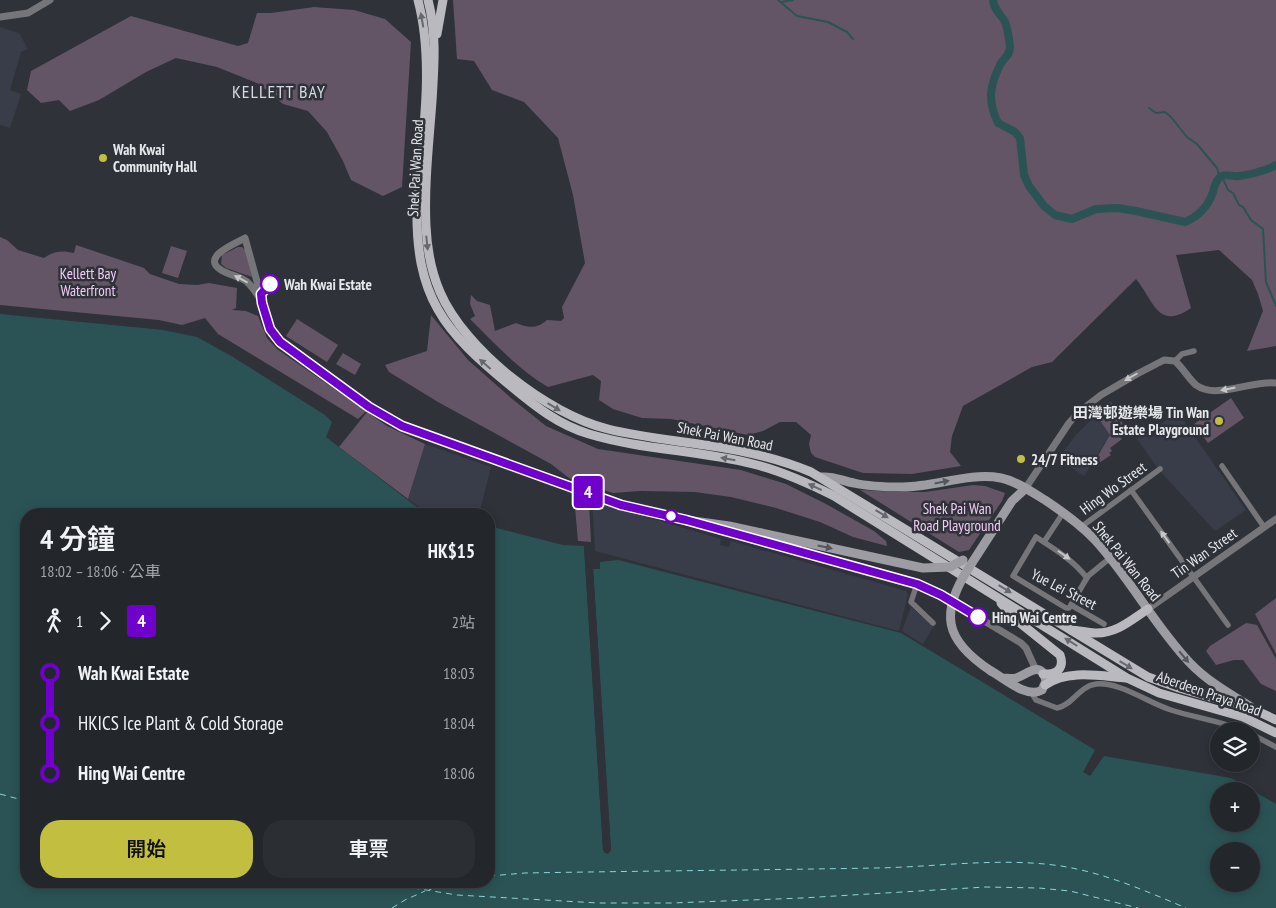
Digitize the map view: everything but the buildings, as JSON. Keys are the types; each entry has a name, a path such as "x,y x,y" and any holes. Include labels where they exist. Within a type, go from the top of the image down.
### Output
{"main road":[{"name":"Shek Pai Wan Road","path":"418,0 425,39 427,71 416,205 417,244 420,262 430,294 451,331 481,361 541,411 568,426 615,441 753,464 799,479"},
{"name":"Shek Pai Wan Road","path":"428,0 435,42 426,205 427,243 431,265 440,293 454,318 488,356 549,405 575,418 619,432 753,454 797,466 821,477 833,476 854,483 876,486 904,487 965,478 987,477 1008,480 1063,513 1081,527 1110,558 1192,666 1209,680 1255,710"},
{"path":"435,42 443,0"},
{"name":"Aberdeen Praya Road","path":"821,477 1148,677 1255,710 1276,720"},
{"name":"Aberdeen Praya Road","path":"799,479 834,496 1127,678 1159,693 1243,718 1276,733"},
{"path":"1025,489 1012,501 956,588 950,620 955,635 971,656 1016,687 1035,693 1055,679 1083,674 1127,678"},
{"path":"686,520 729,526 923,568 950,567 980,551"},
{"path":"997,598 1014,618 1060,655 1062,662 1059,670 1052,674 1033,672 1012,678 1003,678"},
{"path":"1071,630 1094,633 1112,631 1148,609"},
{"path":"1033,672 1045,677 1044,687"},
{"path":"1028,691 1022,683 1033,672"}],"street":[{"path":"0,17 23,14 50,0"},
{"path":"262,303 251,285 245,280 221,270 216,264 219,252 245,238 270,329 280,342 369,407 402,426 621,505 686,520 917,584 941,595 1021,643 1026,648 1033,672"},
{"path":"1175,361 1182,354 1194,350"},
{"path":"1025,489 1064,429 1079,412 1101,395 1164,360 1175,361 1193,382 1207,390 1218,391 1264,382 1276,383"},
{"path":"1222,466 1264,527"},
{"name":"Hing Wo Street","path":"1081,527 1160,469"},
{"path":"1131,490 1228,625"},
{"path":"1063,513 1044,542 1076,564 1087,578"},
{"name":"Tin Wan Street","path":"1148,609 1276,519"},
{"name":"Yue Lei Street","path":"1044,542 1036,537 1013,576 1066,608 1069,608 1071,605 1104,624"},
{"path":"1071,605 1087,578 1110,558"},
{"path":"917,584 911,602 933,623"},
{"path":"1028,691 1036,700 1061,708 1086,687 1108,684 1174,711 1222,722"},
{"path":"1044,687 1044,703"},
{"path":"1260,739 1276,748"}],"shaded area":[{"path":"0,27 19,33 28,49 21,52 10,90 21,94 10,128 0,125"},
{"path":"0,314 163,330 197,337 233,357 325,415 332,422 326,437 418,508 20,508 20,888 495,888 495,528 563,545 584,546 603,850 605,853 611,850 593,569 600,569 600,562 618,560 901,633 1095,750 1083,772 1090,776 1104,756 1231,778 1238,782 1210,782 1210,832 1260,832 1260,795 1276,804 1276,908 0,908"},
{"path":"1178,413 1246,510 1215,531 1159,470 1137,439"},
{"path":"1096,415 1110,435 1084,476 1058,459 1075,436"},
{"path":"425,444 491,467 481,508 420,508 408,499"},
{"path":"592,501 721,539 720,545 729,547 731,541 906,591 908,594 899,631 595,551"},
{"path":"911,607 933,627 923,644 902,631"}],"green space":[{"path":"453,0 1276,0 1276,346 1247,351 1263,311 1252,280 1219,250 1176,255 1191,308 1180,314 1164,315 1153,304 1136,279 1052,362 1032,367 963,406 952,436 950,452 961,466 912,474 863,473 815,457 811,453 809,444 811,435 796,422 780,422 763,431 748,435 671,419 642,418 613,409 599,400 601,381 593,375 548,387 517,364 470,319 475,316 470,304 471,295 477,301 490,305 495,331 516,323 532,327 540,325 547,320 561,321 564,318 562,307 585,263 573,195 558,138 524,102 492,90 474,61 457,59"},
{"path":"314,7 354,10 385,19 411,42 402,187 383,196 351,180 327,132 308,111 283,104 259,84 217,67 176,58 146,72 99,100 70,111 59,100 41,103 27,90 31,71 131,16 238,46 248,43 257,13"},
{"name":"Kellett Bay Waterfront","path":"0,237 7,240 18,250 44,258 58,252 74,253 76,245 144,268 150,274 179,284 197,285 209,283 237,288 236,308 232,310 246,311 258,316 267,338 277,349 366,411 358,419 218,334 205,318 182,325 159,320 0,305"},
{"path":"171,246 187,251 178,278 162,273"},
{"path":"242,247 246,251 252,277 226,268 221,264 222,255"},
{"path":"431,315 468,360 546,426 598,449 741,470 786,484 874,531 886,541 887,546 853,537 820,522 776,508 731,497 695,492 640,491 613,493 569,478 551,464 438,402 389,372 385,365 427,351"},
{"path":"297,319 338,345 327,362 286,336"},
{"path":"343,353 361,364 355,375 336,364"},
{"name":"田灣邨遊樂場 Tin Wan Estate Playground","path":"1231,398 1244,418 1208,443 1194,424"},
{"path":"1111,402 1127,432 1120,437 1122,439 1110,448 1112,451 1109,453 1111,455 1099,463 1096,459 1110,435 1096,415 1096,411"},
{"path":"367,412 387,426 425,444 408,499 339,447"},
{"name":"Shek Pai Wan Road Playground","path":"973,485 985,486 1005,493 1002,501 969,550 959,552 860,490 925,492"},
{"path":"574,496 589,501 591,542 578,541"},
{"path":"1276,598 1276,654 1255,614"},
{"path":"1246,623 1257,625 1276,659 1276,691 1261,684 1243,660 1234,660 1216,665 1206,651 1210,646"}],"pier":[{"path":"584,546 586,546 605,849 607,851 591,569 593,567 611,850 608,854 603,850"}],"waterway":[{"path":"778,0 797,16 828,22 847,32 853,39"},
{"path":"781,2 793,0"},
{"path":"993,0 1004,20 1010,50 994,78 991,93 992,107 998,123 1015,132 1020,138 1024,175 1029,186 1044,206 1055,215 1072,219 1096,209 1118,208 1185,222 1195,217 1206,207 1216,182 1220,177 1225,175 1247,175 1276,165"},
{"path":"1149,108 1156,113 1165,112 1171,117 1187,137 1197,144 1217,168 1220,177"},
{"path":"1224,181 1228,190 1233,193 1239,205 1243,207 1251,220 1263,229 1266,282 1276,306"}],"ferry route":[{"path":"0,794 20,799"},
{"path":"495,876 525,873 876,868 992,862 1038,863 1093,873 1125,883 1186,908"},
{"path":"414,888 457,895 598,903 672,903 802,898 986,887 1039,888 1070,891 1138,908"},
{"path":"429,890 433,888"},
{"path":"392,908 425,891"}],"bus line":[{"name":"4","path":"270,284 261,294 264,310 274,336 369,407 402,426 422,435 621,505 686,520 717,530 904,579 932,590 978,617"}],"place":[{"name":"Wah Kwai Community Hall","path":"103,158"},
{"name":"Wah Kwai Estate","path":"270,284"},
{"name":"田灣邨遊樂場 Tin Wan Estate Playground","path":"1219,421"},
{"name":"24/7 Fitness","path":"1021,459"},
{"name":"Hing Wai Centre","path":"978,617"}],"district":[{"name":"KELLETT BAY","path":"279,91"}]}
